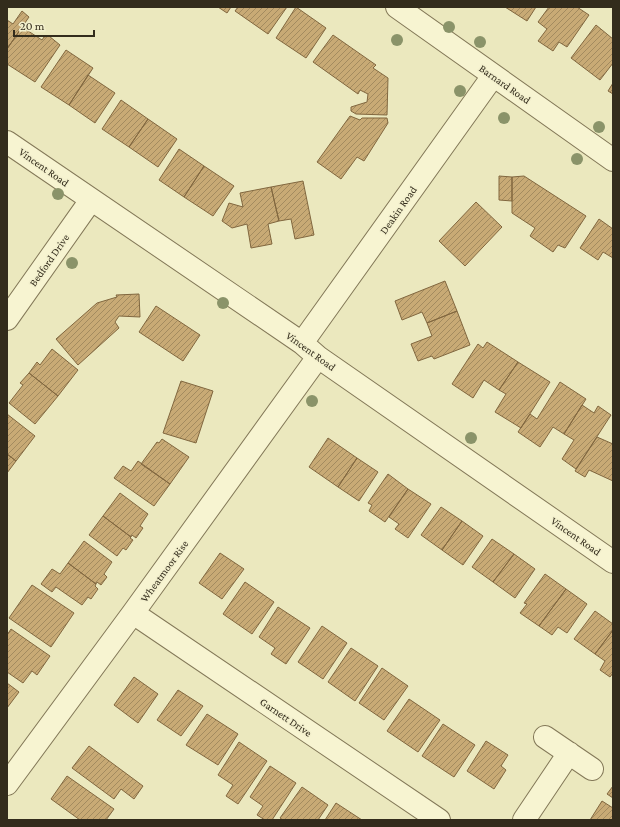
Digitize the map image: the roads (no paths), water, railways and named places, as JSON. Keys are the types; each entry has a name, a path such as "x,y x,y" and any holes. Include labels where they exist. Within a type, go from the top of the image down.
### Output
{"street":[{"name":"Barnard Road","path":"397,7 613,160"},
{"name":"Deakin Road","path":"310,350 493,76"},
{"name":"Vincent Road","path":"7,142 310,350 613,562"},
{"name":"Bedford Drive","path":"7,319 91,200"},
{"name":"Wheatmoor Rise","path":"7,784 133,614 310,350"},
{"name":"Garnett Drive","path":"133,614 439,820"},
{"path":"545,737 592,769"},
{"path":"524,820 569,753"}]}
